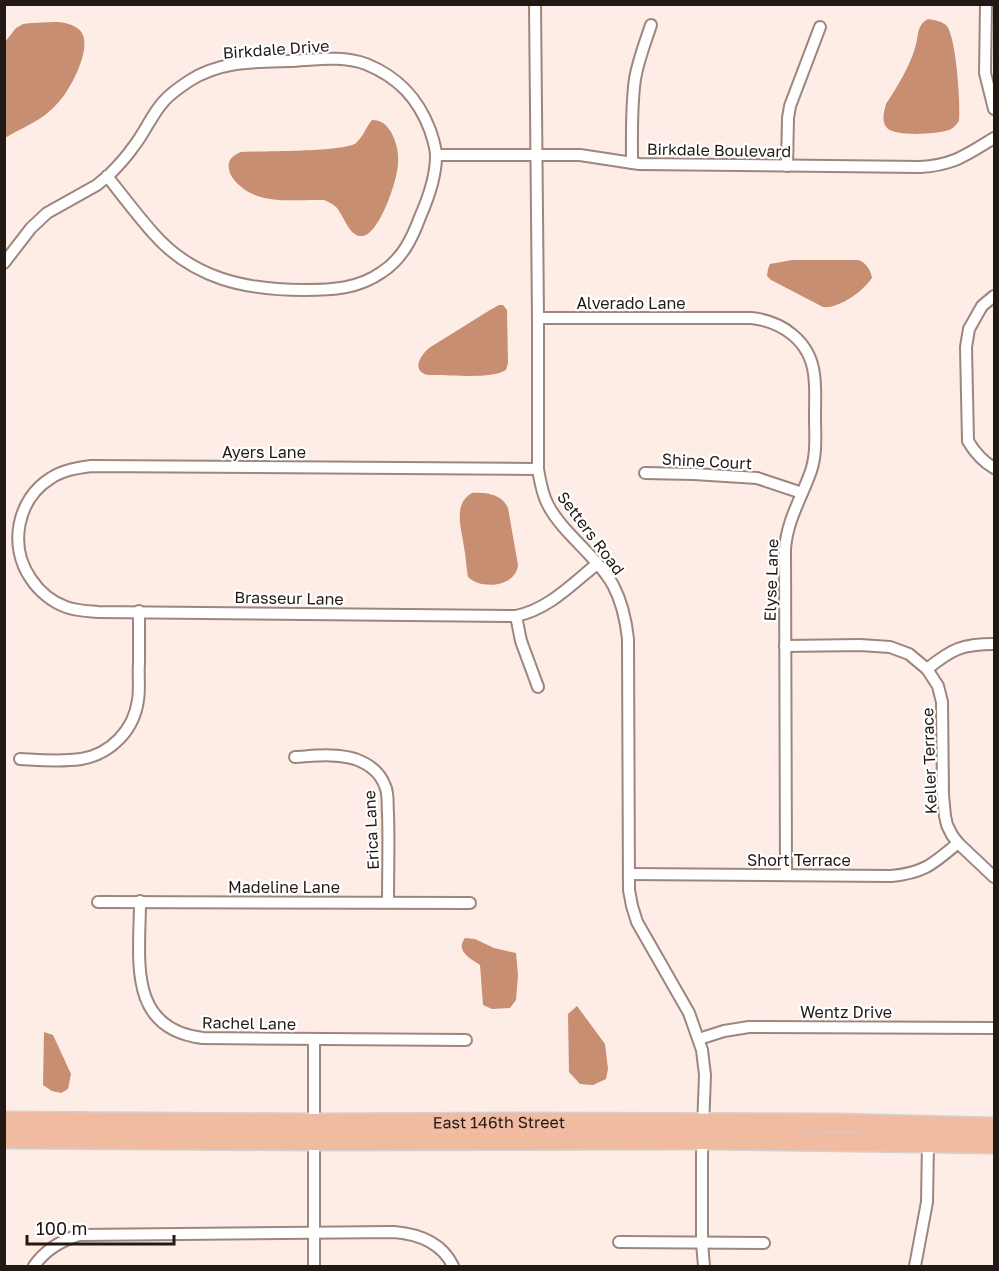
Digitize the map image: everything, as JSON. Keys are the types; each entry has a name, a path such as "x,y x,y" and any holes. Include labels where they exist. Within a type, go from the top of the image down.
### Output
{"main road":[{"name":"East 146th Street","path":"4,1121 314,1132"},
{"name":"East 146th Street","path":"703,1132 837,1123 994,1127"},
{"name":"East 146th Street","path":"4,1139 314,1132 703,1132 994,1144"}],"street":[{"name":"Setters Road","path":"535,4 538,469 543,494 553,514 613,585 626,626 628,639 629,890 637,922 688,1012 699,1040 704,1063 702,1242 704,1266"},
{"path":"986,4 985,73 994,109"},
{"path":"632,163 634,88 651,25"},
{"path":"787,166 790,106 820,27"},
{"name":"Birkdale Drive","path":"4,263 31,228 47,213 96,184 122,162 165,100 204,72 220,66 254,62 335,59 365,64 391,77 402,86 422,111 435,143 436,155"},
{"name":"Birkdale Boulevard","path":"436,155 589,155 632,163 920,167 938,166 951,162 994,138"},
{"path":"107,176 153,234 186,261 206,272 225,281 260,289 339,290 381,273 394,263 411,242 435,171 436,155"},
{"path":"994,296 982,306 969,329 966,359 966,428 968,441 974,451 984,462 994,468"},
{"name":"Alverado Lane","path":"538,318 723,318"},
{"name":"Elyse Lane","path":"723,318 763,319 774,323 794,336 809,355 815,376 816,447 811,470 791,519 785,541 786,875"},
{"name":"Ayers Lane","path":"19,525 27,503 42,485 65,471 84,467 538,469"},
{"name":"Shine Court","path":"645,473 757,478 802,493"},
{"name":"Brasseur Lane","path":"19,525 18,547 26,572 37,587 51,599 79,611 516,616 543,607 597,564"},
{"path":"20,759 62,760 94,756 112,746 125,733 134,719 138,698 139,611"},
{"path":"516,616 521,641 538,687"},
{"path":"927,669 943,656 959,648 975,644 994,644"},
{"name":"Keller Terrace","path":"785,646 890,647 909,654 927,669 941,694 945,816 952,835 958,843 994,877"},
{"name":"Erica Lane","path":"295,757 353,758 365,763 382,778 387,788 388,902"},
{"name":"Short Terrace","path":"629,874 891,876 917,872 934,863 958,843"},
{"name":"Rachel Lane","path":"140,901 141,983 148,1004 164,1024 190,1037 466,1040"},
{"name":"Madeline Lane","path":"98,902 470,903"},
{"name":"Wentz Drive","path":"699,1040 724,1031 749,1027 994,1028"},
{"path":"314,1039 314,1266"},
{"path":"915,1266 927,1202 928,1143"},
{"path":"34,1266 57,1244 79,1235 394,1232 421,1236 441,1249 453,1266"},
{"path":"619,1242 764,1243"}],"shaded area":[{"path":"928,19 946,25 950,31 957,71 959,121 951,129 936,133 907,134 892,131 884,122 886,104 909,63 921,25"},
{"path":"49,22 72,25 82,33 84,49 79,68 63,97 48,113 5,138 5,42 16,28 23,24"},
{"path":"372,120 383,123 391,132 397,147 398,163 395,181 382,216 376,226 363,236 358,236 350,230 336,207 324,200 268,199 248,192 230,174 230,160 241,152 320,150 349,146 358,141"},
{"path":"792,260 858,260 868,267 872,278 850,298 836,305 823,307 767,276 770,264"},
{"path":"499,305 503,305 507,310 508,363 506,370 490,375 468,376 428,375 420,370 418,367 420,359 429,348"},
{"path":"472,493 497,497 508,508 518,565 516,572 505,582 481,584 468,577 460,510 466,498"},
{"path":"465,938 475,939 494,948 516,953 518,975 516,1000 510,1008 492,1009 483,1005 480,965 468,957 463,950 462,943"},
{"path":"577,1006 605,1044 608,1069 606,1079 593,1085 580,1084 569,1072 568,1014"},
{"path":"44,1032 53,1035 71,1074 68,1089 61,1093 52,1091 43,1085"}]}
